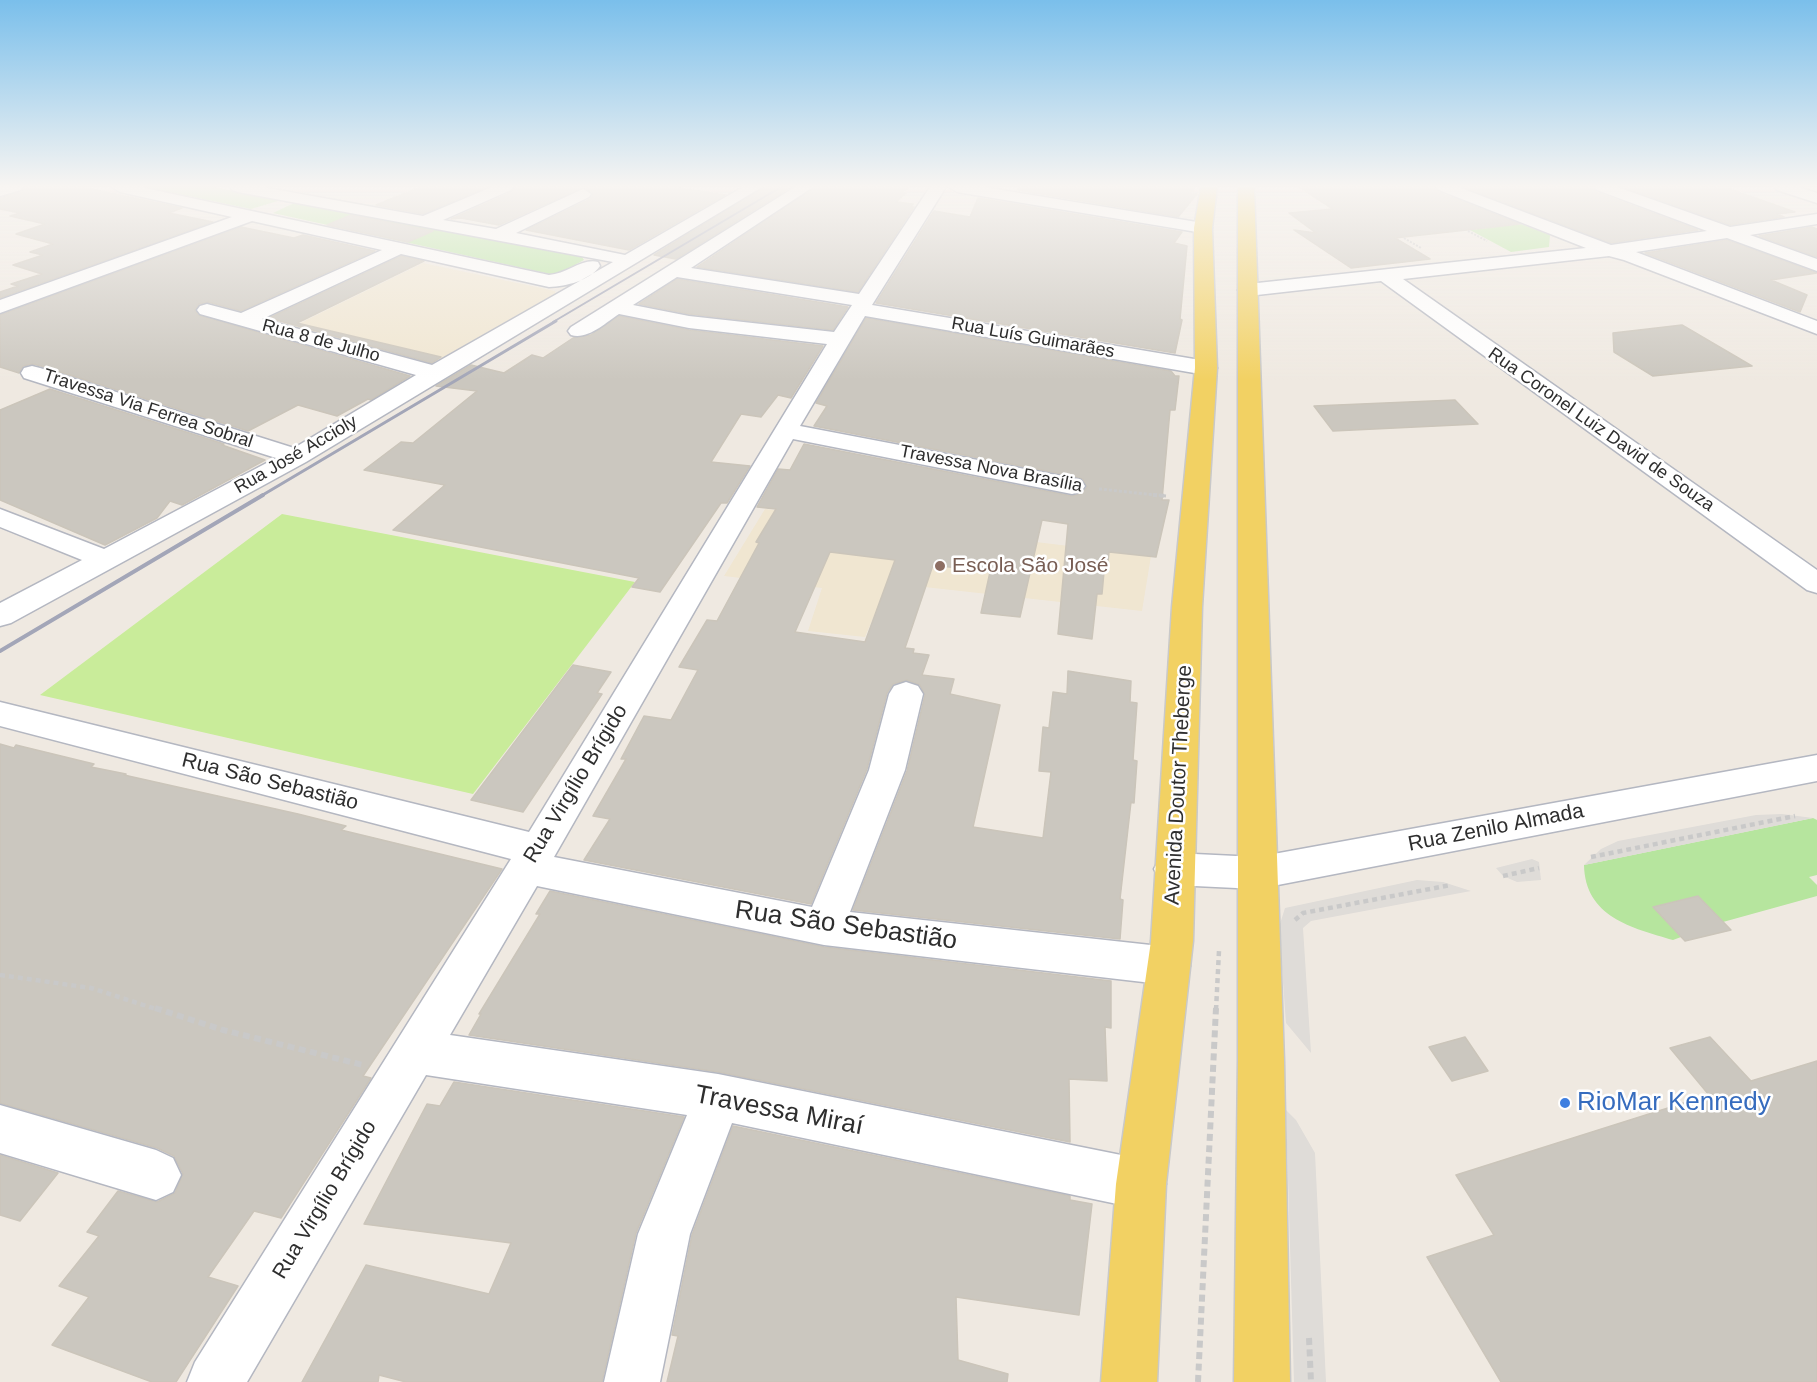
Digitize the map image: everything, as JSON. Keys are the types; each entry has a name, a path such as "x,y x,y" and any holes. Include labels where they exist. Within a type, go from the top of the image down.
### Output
{"main road":[{"name":"Avenida Doutor Theberge","path":"1129,1382 1141,1184 1169,966 1187,608 1206,364 1204,251"},
{"path":"1247,251 1261,1061 1262,1382"},
{"path":"1206,364 1250,365"}],"street":[{"path":"0,307 151,251"},
{"path":"243,320 392,251"},
{"path":"416,251 549,281 566,280 608,256"},
{"path":"586,251 630,260"},
{"name":"Rua José Accioly","path":"0,616 107,561 297,457 435,373 644,251"},
{"path":"578,331 701,251"},
{"name":"Rua Virgílio Brígido","path":"215,1382 532,859 840,339 896,251"},
{"path":"1248,290 1605,251"},
{"path":"1610,251 1618,258 1817,337"},
{"path":"1611,251 1630,256 1817,328"},
{"path":"1779,251 1817,265"},
{"name":"Rua Luís Guimarães","path":"671,270 1206,364"},
{"name":"Rua Coronel Luiz David de Souza","path":"1385,276 1817,584"},
{"path":"614,307 689,322 840,339"},
{"name":"Rua 8 de Julho","path":"207,310 435,373"},
{"name":"Travessa Via Ferrea Sobral","path":"32,373 297,457"},
{"name":"Travessa Nova Brasília","path":"787,431 1072,486"},
{"path":"0,517 107,561"},
{"path":"824,927 887,770 906,694"},
{"name":"Rua São Sebastião","path":"1,714 532,859 824,927 1169,966"},
{"name":"Rua Zenilo Almada","path":"1174,868 1257,873 1817,768"},
{"name":"Travessa Miraí","path":"408,1063 718,1097 1141,1184"},
{"path":"632,1382 664,1234 718,1097"},
{"path":"0,1129 156,1175"}],"path":[{"name":"Travessa Nova Brasília","path":"1072,486 1196,499"},
{"path":"1591,857 1795,816"},
{"path":"1503,876 1539,868"},
{"path":"1294,931 1295,920 1303,913 1451,885"},
{"path":"1198,1382 1219,939"},
{"path":"0,975 91,988 223,1030 408,1063"}],"shaded area":[{"path":"423,263 555,291 556,295 439,364 426,368 290,328"},
{"name":"Escola São José","path":"765,509 1151,556 1142,611 888,583 865,637 808,631 822,588 724,576"},
{"path":"1782,814 1813,818 1584,865 1601,849 1618,841 1756,815"},
{"path":"1532,859 1539,862 1541,880 1517,882 1503,876 1496,868"},
{"path":"1417,880 1443,882 1471,891 1311,921 1303,928 1311,1053 1286,1023 1279,927 1285,908"},
{"path":"1286,1110 1296,1120 1315,1153 1326,1382 1294,1382"}],"green space":[{"path":"448,251 562,251 581,255 584,260 562,272 550,274"},
{"path":"282,514 635,582 473,794 40,695"},
{"path":"1813,818 1817,820 1817,875 1809,877 1817,885 1817,896 1723,922 1698,896 1654,907 1681,937 1673,940 1642,931 1613,918 1593,897 1586,883 1584,865"}],"building":[{"path":"130,251 0,298 0,292 18,286 11,284 42,274 13,265 43,255 30,252"},
{"path":"174,251 374,251 241,311 208,302 199,304 195,310 198,315 410,376 371,400 368,399 337,416 298,405 248,431 41,366 33,364 23,366 19,373 0,367 0,315"},
{"path":"660,251 688,251 676,259 654,255"},
{"path":"720,251 885,251 858,292 697,267"},
{"path":"908,251 1186,251 1180,319 1182,320 1175,353 876,303"},
{"path":"1326,251 1417,251 1430,259 1351,268"},
{"path":"1758,251 1817,273 1771,280 1807,295 1800,312 1645,253"},
{"path":"1802,251 1817,251 1817,257"},
{"path":"401,256 424,261 297,323 441,357 432,363 269,318"},
{"path":"677,279 848,307 833,330 689,314 639,304"},
{"path":"619,316 689,330 823,346 791,398 778,395 761,417 741,414 711,462 750,466 727,503 721,503 660,592 632,587 639,578 393,530 445,485 364,470 401,442 413,443 477,391 436,386 471,365 504,373 532,355 543,358 573,338 591,335"},
{"path":"866,318 1171,371 1175,376 1179,376 1175,410 1170,410 1162,500 1169,500 1156,557 1109,552 1108,562 1105,561 1102,594 1097,594 1092,639 1058,634 1068,524 1042,520 1020,617 981,613 990,572 933,565 905,648 914,649 913,653 929,655 922,675 954,679 950,694 1000,705 973,827 1043,838 1051,772 1039,771 1043,727 1049,728 1053,692 1067,694 1068,671 1131,681 1130,702 1137,703 1133,760 1137,761 1134,803 1131,802 1120,899 1123,900 1120,939 853,910 907,771 925,695 920,685 907,680 893,684 887,693 867,769 811,904 584,860 610,819 593,816 626,759 621,759 644,716 671,720 698,670 679,667 707,620 717,621 759,543 756,542 776,509 757,507 778,469 790,470 804,444 1072,496 1081,494 1087,487 1083,479 1072,476 814,426 827,406 816,403","holes":["830,552 895,560 865,642 795,632"]},
{"path":"1682,325 1752,366 1653,376 1614,352 1613,333"},
{"path":"50,389 224,444 222,445 265,460 182,505 170,501 157,518 105,545 0,500 0,410"},
{"path":"1455,400 1478,424 1333,431 1314,406"},
{"path":"573,665 611,672 597,693 602,694 523,812 471,800"},
{"path":"0,744 14,748 16,745 94,764 91,767 298,814 346,826 341,830 502,869 363,1076 371,1078 281,1218 254,1211 208,1277 238,1286 176,1382 152,1382 52,1345 89,1297 59,1286 99,1236 87,1232 118,1191 157,1202 175,1193 183,1174 174,1156 157,1148 0,1103"},
{"path":"550,891 824,947 1111,981 1111,1028 1105,1027 1107,1081 1069,1079 1070,1142 718,1072 469,1035 481,1014 479,1014 540,914 536,914"},
{"path":"1698,896 1731,930 1685,941 1653,907"},
{"path":"1465,1037 1488,1071 1452,1081 1429,1047"},
{"path":"1710,1037 1751,1081 1817,1061 1817,1382 1501,1382 1427,1257 1494,1235 1456,1175 1709,1095 1670,1048"},
{"path":"454,1082 684,1117 636,1233 602,1382 406,1382 379,1375 378,1382 302,1382 366,1265 489,1294 511,1243 364,1224 427,1104 440,1106"},
{"path":"733,1126 1070,1196 1070,1200 1092,1204 1079,1315 956,1297 958,1360 1008,1374 1007,1382 667,1382 678,1336 672,1335 692,1235"},
{"path":"0,1155 58,1173 20,1221 0,1215"}],"railway":[{"path":"553,322 672,251"},
{"path":"261,496 556,321"},
{"path":"0,651 263,495"}],"place":[{"name":"Escola São José","path":"940,566"},
{"name":"RioMar Kennedy","path":"1565,1103"}]}
